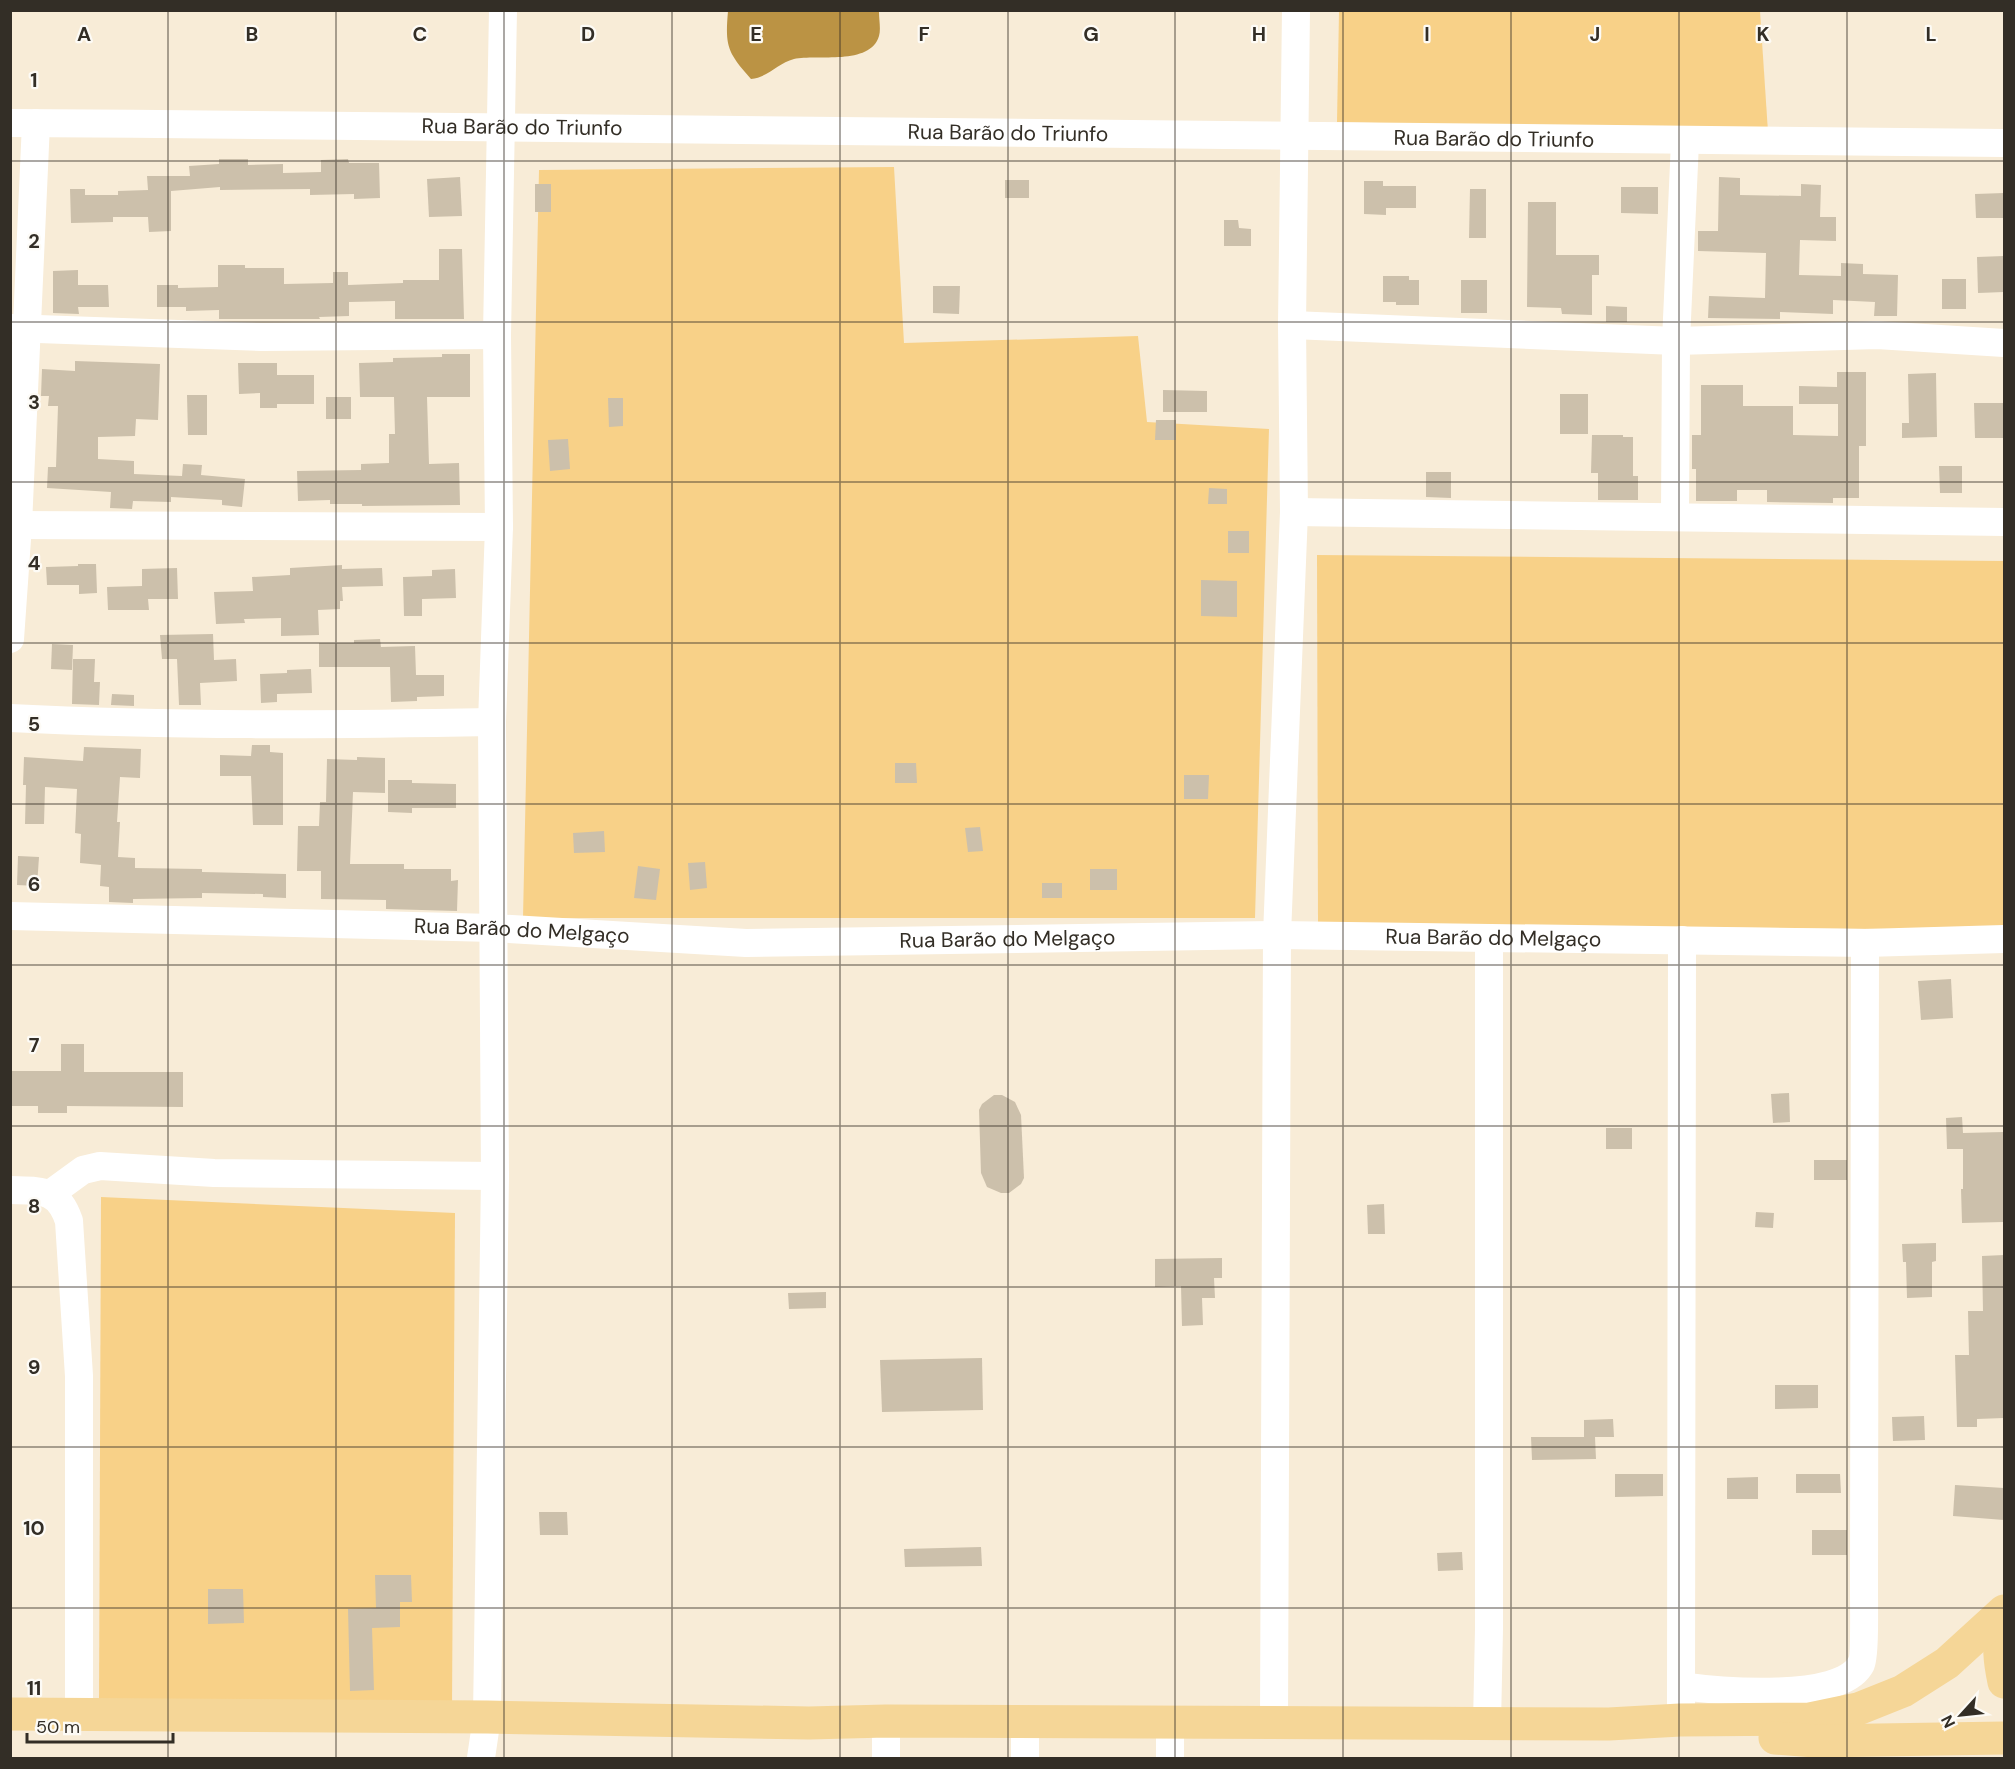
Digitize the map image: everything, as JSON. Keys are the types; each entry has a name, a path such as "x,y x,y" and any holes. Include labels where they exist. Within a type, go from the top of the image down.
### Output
{"main road":[{"path":"10,1714 487,1717 809,1723 886,1721 1487,1725 1810,1719 1858,1709 1903,1691 1947,1663 2004,1611"},
{"path":"2004,1626 2001,1633 1999,1660 2004,1682"},
{"path":"1608,1724 1748,1737 1815,1740 2004,1738"}],"street":[{"path":"481,1758 487,1717 495,1176 492,722 499,527 496,335 502,128 502,10"},
{"path":"1275,1723 1278,935 1294,512 1292,325 1296,10"},
{"path":"10,639 23,123"},
{"name":"Rua Barão do Triunfo","path":"23,123 1295,135 1685,142 2004,143"},
{"path":"1675,517 1676,341 1685,142"},
{"path":"1292,325 1676,341 1877,335 2004,343"},
{"path":"18,328 262,337 496,335"},
{"path":"1294,512 2004,522"},
{"path":"14,525 499,527"},
{"path":"10,718 149,723 334,725 492,722"},
{"name":"Rua Barão do Melgaço","path":"10,916 494,928 746,943 1278,935 1865,943 2004,939"},
{"path":"1487,1725 1489,938"},
{"path":"1680,1720 1683,940"},
{"path":"1681,1686 1720,1692 1765,1694 1835,1684 1852,1676 1862,1663 1865,943"},
{"path":"50,1194 83,1170 100,1166 214,1173 495,1176"},
{"path":"10,1190 42,1191 50,1194 65,1209 69,1221 79,1376 79,1715"},
{"path":"886,1721 886,1758"},
{"path":"1024,1758 1025,1722"},
{"path":"1170,1722 1170,1758"}],"shaded area":[{"path":"728,11 879,12 879,36 874,45 865,52 854,55 794,59 763,76 751,79 729,48"},
{"path":"1339,11 1760,11 1768,132 1337,122"},
{"path":"894,167 904,343 1138,336 1147,422 1269,429 1255,918 523,918 539,170"},
{"path":"1317,555 2004,561 2004,930 1318,924"},
{"path":"101,1197 455,1213 452,1707 99,1702"}],"building":[{"path":"219,159 248,159 248,165 283,164 283,173 321,172 321,160 348,159 349,163 379,163 380,198 354,199 354,194 310,195 310,189 220,190 220,187 171,191 171,231 149,232 148,217 113,217 113,222 71,223 70,189 85,189 85,195 118,195 118,191 148,190 147,176 190,176 189,166 219,164"},
{"path":"460,177 462,216 429,217 427,179"},
{"path":"1719,177 1740,178 1740,195 1801,196 1801,184 1821,185 1820,217 1836,217 1836,241 1800,240 1799,275 1841,276 1841,263 1863,264 1863,274 1898,275 1897,316 1874,316 1875,302 1833,300 1833,314 1780,312 1780,319 1708,318 1709,296 1765,298 1766,253 1698,251 1698,231 1718,231"},
{"path":"1005,180 1029,180 1029,198 1005,198"},
{"path":"1364,181 1383,181 1383,186 1416,186 1416,208 1386,208 1386,215 1364,214"},
{"path":"535,184 551,184 551,212 535,212"},
{"path":"1621,187 1658,187 1658,214 1621,213"},
{"path":"1470,189 1486,189 1486,238 1469,238"},
{"path":"2004,193 2004,218 1976,218 1975,194"},
{"path":"1528,202 1556,202 1556,255 1599,255 1599,275 1592,275 1592,315 1562,314 1561,308 1527,307"},
{"path":"1224,220 1238,220 1239,228 1251,229 1251,246 1224,246"},
{"path":"439,249 462,249 464,319 395,319 395,301 349,302 349,316 319,317 320,319 219,319 219,310 186,311 186,307 157,307 157,285 178,285 178,288 218,287 218,265 284,268 284,284 333,283 333,272 348,272 348,285 403,283 403,280 439,280"},
{"path":"2004,256 2004,292 1978,293 1977,257"},
{"path":"78,270 78,285 108,285 109,307 78,307 79,314 53,313 53,271"},
{"path":"1383,276 1409,276 1409,280 1419,280 1419,305 1396,305 1396,302 1383,302"},
{"path":"1942,279 1966,279 1966,309 1942,309"},
{"path":"1461,280 1487,280 1487,313 1461,313"},
{"path":"933,286 960,286 959,314 933,313"},
{"path":"1606,306 1627,307 1627,322 1606,322"},
{"path":"442,354 470,354 470,397 427,397 429,464 459,463 460,505 362,506 362,504 330,504 330,500 298,501 297,471 361,470 361,464 389,463 389,434 395,434 394,397 360,397 359,363 393,362 393,358 442,357"},
{"path":"75,361 160,364 158,420 136,419 135,436 98,437 98,459 134,461 134,474 182,476 183,464 202,465 201,475 245,479 242,507 222,505 222,500 171,497 171,502 133,501 132,509 110,508 111,492 47,488 48,467 56,467 58,406 48,406 49,396 41,396 42,369 75,371"},
{"path":"238,363 277,363 277,375 314,375 314,404 277,404 277,408 260,408 260,393 239,394"},
{"path":"1837,372 1866,372 1866,446 1859,446 1859,498 1833,498 1833,503 1767,502 1767,490 1737,490 1737,501 1696,501 1696,469 1692,469 1692,435 1701,435 1701,385 1743,385 1743,406 1793,406 1793,435 1838,436 1838,404 1799,404 1799,386 1837,387"},
{"path":"1936,373 1937,437 1902,438 1902,423 1909,423 1908,374"},
{"path":"1163,390 1207,391 1207,412 1163,412"},
{"path":"1560,394 1588,394 1588,434 1560,434"},
{"path":"187,395 207,395 207,435 188,435"},
{"path":"326,397 351,397 351,419 326,419"},
{"path":"608,398 623,398 623,426 609,427"},
{"path":"1974,403 2004,403 2004,438 1975,438"},
{"path":"1156,420 1176,420 1176,440 1155,440"},
{"path":"1592,435 1633,437 1633,476 1638,476 1638,500 1598,500 1598,473 1591,473"},
{"path":"568,439 570,469 550,471 548,440"},
{"path":"1939,466 1962,466 1962,493 1940,493"},
{"path":"1426,472 1451,472 1451,498 1426,497"},
{"path":"1209,488 1227,489 1227,504 1208,504"},
{"path":"1228,531 1249,531 1249,553 1228,553"},
{"path":"78,564 96,564 97,593 79,594 79,585 47,585 46,567 78,566"},
{"path":"342,565 342,569 382,568 383,586 342,587 343,601 340,601 340,609 318,610 319,635 281,636 281,618 244,619 245,623 216,624 214,592 253,591 252,577 290,575 290,568"},
{"path":"177,568 178,599 148,599 149,610 108,610 107,587 142,586 142,569"},
{"path":"455,569 456,598 422,599 422,616 404,616 403,577 432,576 432,570"},
{"path":"1201,580 1237,581 1237,617 1201,616"},
{"path":"213,634 214,660 236,659 237,681 200,683 201,705 179,705 177,659 162,659 160,635"},
{"path":"380,639 381,647 415,646 416,675 444,675 444,696 417,697 417,701 391,702 390,667 319,667 319,643 354,643 354,640"},
{"path":"52,644 73,645 72,670 51,669"},
{"path":"73,659 95,659 94,682 100,682 99,705 72,704"},
{"path":"311,669 312,693 277,694 277,702 261,703 260,674"},
{"path":"112,694 134,695 134,706 111,705"},
{"path":"252,745 270,745 270,752 283,753 283,825 253,825 251,776 220,776 220,755 251,756"},
{"path":"84,747 141,749 140,778 120,777 117,822 120,822 118,857 135,858 135,868 286,874 286,898 263,897 263,894 202,893 202,898 133,899 133,903 109,902 109,887 100,886 101,865 80,863 81,834 75,833 77,789 45,787 44,824 25,824 24,757 83,761"},
{"path":"357,757 385,758 385,793 353,792 350,864 404,864 404,869 451,869 451,881 458,880 457,911 386,909 386,900 321,899 321,871 297,871 298,826 319,826 320,802 326,802 327,759 357,760"},
{"path":"895,763 916,763 917,783 895,783"},
{"path":"1184,775 1209,775 1208,799 1184,799"},
{"path":"388,780 456,784 456,808 412,808 412,813 388,812"},
{"path":"980,827 983,851 968,852 965,828"},
{"path":"604,831 605,852 574,853 573,833"},
{"path":"18,856 39,857 37,886 17,885"},
{"path":"705,862 707,888 690,890 688,863"},
{"path":"638,866 660,869 656,900 634,898"},
{"path":"1090,869 1117,869 1117,890 1090,890"},
{"path":"1042,883 1062,883 1062,898 1042,898"},
{"path":"1951,979 1953,1018 1921,1020 1918,981"},
{"path":"61,1044 84,1044 84,1072 183,1072 183,1107 67,1106 67,1113 38,1113 38,1106 10,1106 10,1071 61,1071"},
{"path":"1789,1093 1790,1122 1773,1123 1771,1094"},
{"path":"994,1095 1002,1095 1015,1102 1021,1115 1024,1178 1021,1184 1009,1193 1001,1193 987,1187 981,1173 979,1110 982,1104"},
{"path":"1962,1117 1963,1133 2004,1132 2004,1222 1962,1223 1963,1149 1947,1149 1946,1118"},
{"path":"1606,1128 1632,1128 1632,1149 1606,1149"},
{"path":"1814,1160 1847,1160 1847,1180 1814,1180"},
{"path":"1384,1204 1385,1234 1368,1234 1367,1205"},
{"path":"1756,1212 1774,1213 1773,1228 1755,1227"},
{"path":"1936,1243 1936,1261 1932,1262 1932,1297 1907,1298 1906,1262 1903,1262 1902,1244"},
{"path":"2004,1255 2004,1418 1977,1419 1977,1427 1957,1427 1955,1355 1969,1355 1968,1311 1983,1311 1982,1256"},
{"path":"1222,1258 1222,1278 1214,1278 1215,1298 1202,1298 1203,1325 1182,1326 1181,1286 1155,1287 1155,1259"},
{"path":"826,1292 826,1308 789,1309 788,1293"},
{"path":"982,1358 983,1410 882,1412 880,1360"},
{"path":"1775,1385 1818,1385 1818,1408 1775,1409"},
{"path":"1924,1416 1925,1440 1893,1441 1892,1417"},
{"path":"1613,1419 1614,1437 1595,1437 1596,1459 1532,1460 1531,1437 1584,1437 1584,1420"},
{"path":"1615,1474 1663,1474 1663,1496 1615,1497"},
{"path":"1796,1474 1840,1474 1841,1493 1796,1493"},
{"path":"1758,1477 1758,1499 1727,1499 1727,1478"},
{"path":"1955,1485 2004,1488 2004,1520 1953,1516"},
{"path":"539,1512 567,1512 568,1535 540,1535"},
{"path":"1812,1530 1847,1530 1847,1555 1812,1555"},
{"path":"981,1547 982,1566 905,1567 904,1549"},
{"path":"1462,1552 1463,1570 1438,1571 1437,1553"},
{"path":"375,1575 411,1575 412,1602 400,1602 400,1627 372,1628 374,1690 350,1691 348,1609 376,1608"},
{"path":"208,1589 243,1589 244,1623 208,1624"}]}
